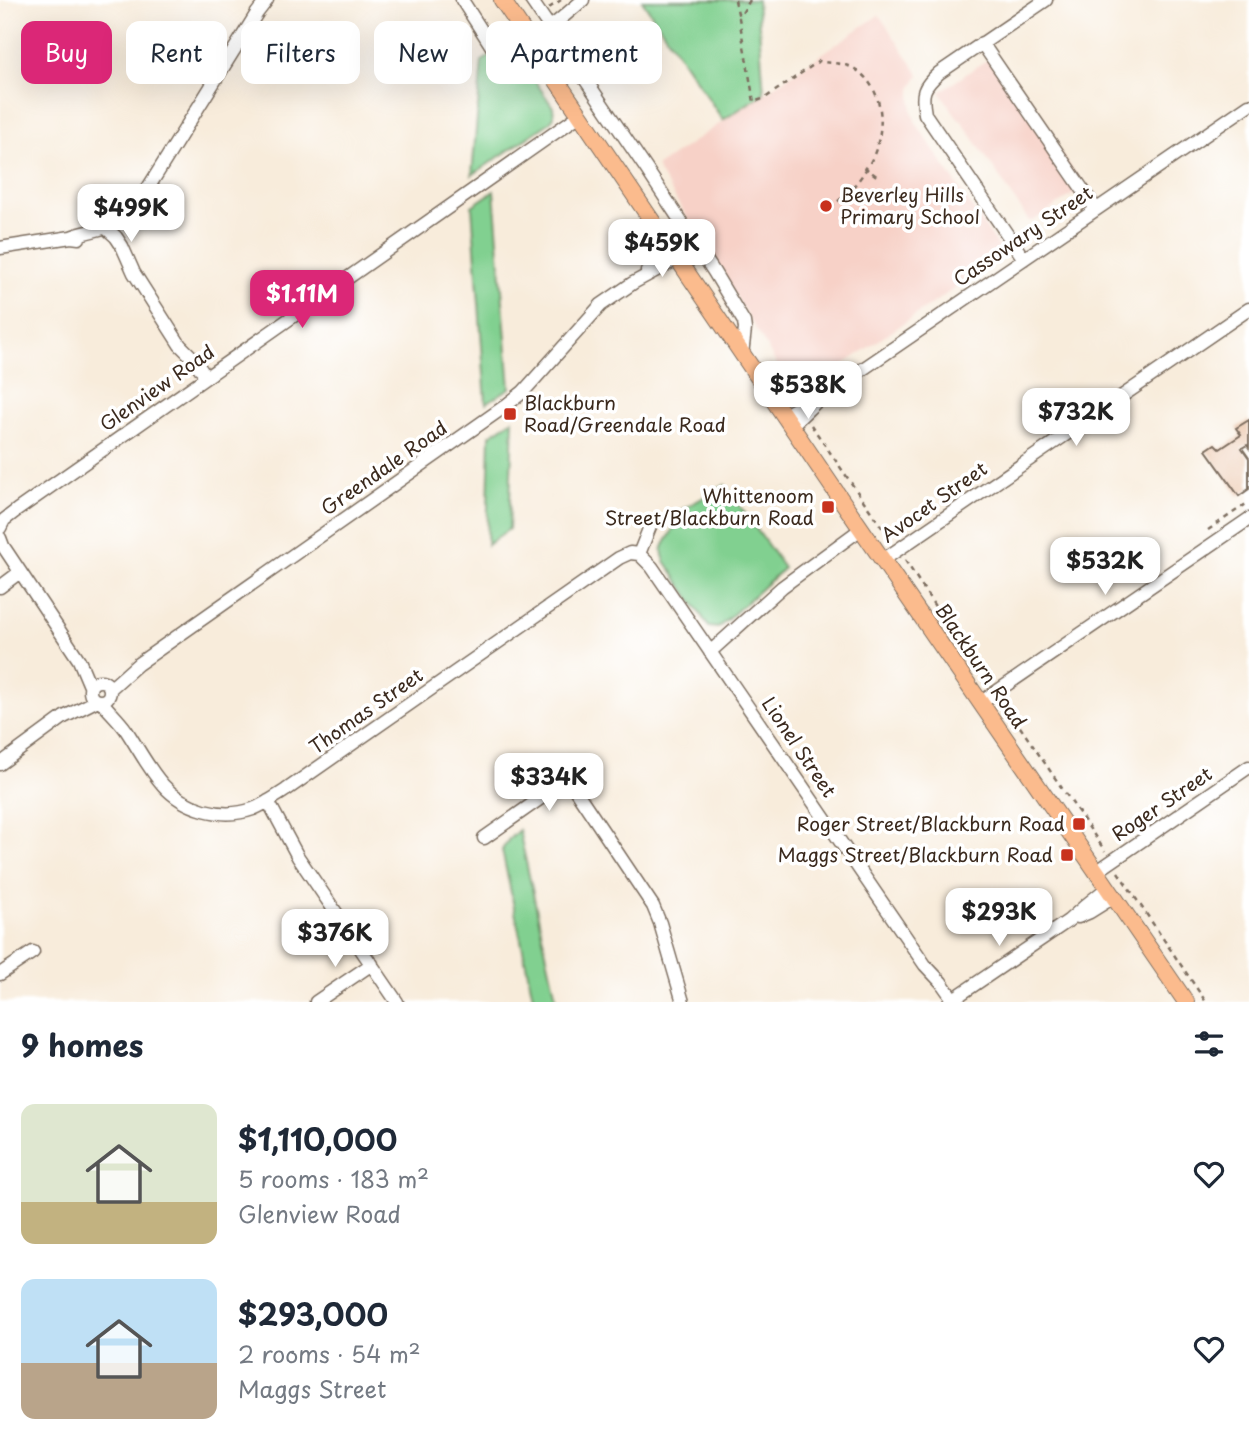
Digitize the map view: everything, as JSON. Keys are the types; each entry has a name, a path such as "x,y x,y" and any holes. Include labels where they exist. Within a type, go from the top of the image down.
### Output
{"main road":[{"name":"Blackburn Road","path":"502,0 516,21"},
{"name":"Blackburn Road","path":"559,84 1186,1002"}],"street":[{"path":"257,13 262,0"},
{"path":"0,248 71,237 82,232 108,231 124,217 143,196 267,0"},
{"path":"531,0 545,21"},
{"path":"1024,259 925,114 922,98 927,84 939,73 1046,0"},
{"path":"464,1 486,37"},
{"path":"552,21 580,2"},
{"path":"982,43 1096,209"},
{"path":"588,84 738,312 745,328 742,355"},
{"name":"Cassowary Street","path":"787,421 1249,105"},
{"name":"Glenview Road","path":"0,528 8,516 580,115"},
{"path":"108,231 112,246 134,273 180,345 186,361 203,380"},
{"name":"Greendale Road","path":"0,764 523,392 601,306 674,255"},
{"name":"Avocet Street","path":"883,561 1249,309"},
{"name":"Cassowary Street","path":"787,421 804,415 819,399"},
{"path":"980,703 1249,519"},
{"path":"639,554 652,524"},
{"path":"710,652 782,587 861,529"},
{"name":"Thomas Street","path":"0,538 164,786 190,805 211,811 235,812 254,808 268,801 620,558 630,553 639,554"},
{"name":"Lionel Street","path":"639,554 652,567 925,965 941,982 949,1001"},
{"path":"0,587 20,572"},
{"path":"484,838 568,779 586,761"},
{"name":"Roger Street","path":"1096,872 1249,768"},
{"path":"568,779 657,915 683,1002"},
{"path":"268,801 298,857 397,1002"},
{"path":"949,1001 1068,921 1086,905 1110,892"},
{"path":"0,974 33,952"},
{"path":"316,1002 372,964"}],"path":[{"path":"735,0 754,102 765,98 819,61 844,64 853,68 865,77 877,96 880,107 877,145 865,168 846,194 832,206"},
{"path":"739,18 750,0"},
{"path":"865,168 878,177"},
{"path":"804,415 890,540"},
{"path":"1204,534 1249,502"},
{"path":"904,561 988,682"},
{"path":"1002,703 1104,852"},
{"path":"1118,872 1206,1002"}],"shaded area":[{"name":"Beverley Hills Primary School","path":"879,15 919,74 911,89 912,112 916,123 1001,251 999,258 796,397 656,167"},
{"path":"994,55 1084,187 1033,221 1029,221 940,92"}],"green space":[{"path":"642,0 757,0 764,93 723,120 662,30 662,21 656,21"},
{"path":"486,59 486,84 537,84 553,107 554,117 472,175 482,61"},
{"path":"494,191 510,388 486,403 472,206"},
{"path":"513,420 509,529 487,545 490,435"},
{"path":"725,485 784,568 718,628 709,627 665,561 662,551 673,528 673,515"},
{"path":"519,830 557,1002 534,1002 502,850"}],"building":[{"path":"1249,420 1249,448 1247,445 1242,448 1249,458 1249,489 1239,496 1206,450 1215,444 1220,449 1241,435 1236,428"}],"place":[{"name":"Beverley Hills Primary School","path":"826,206"},
{"name":"Blackburn Road/Greendale Road","path":"510,414"},
{"name":"Whittenoom Street/Blackburn Road","path":"828,507"},
{"name":"Roger Street/Blackburn Road","path":"1079,824"},
{"name":"Maggs Street/Blackburn Road","path":"1067,855"}]}
